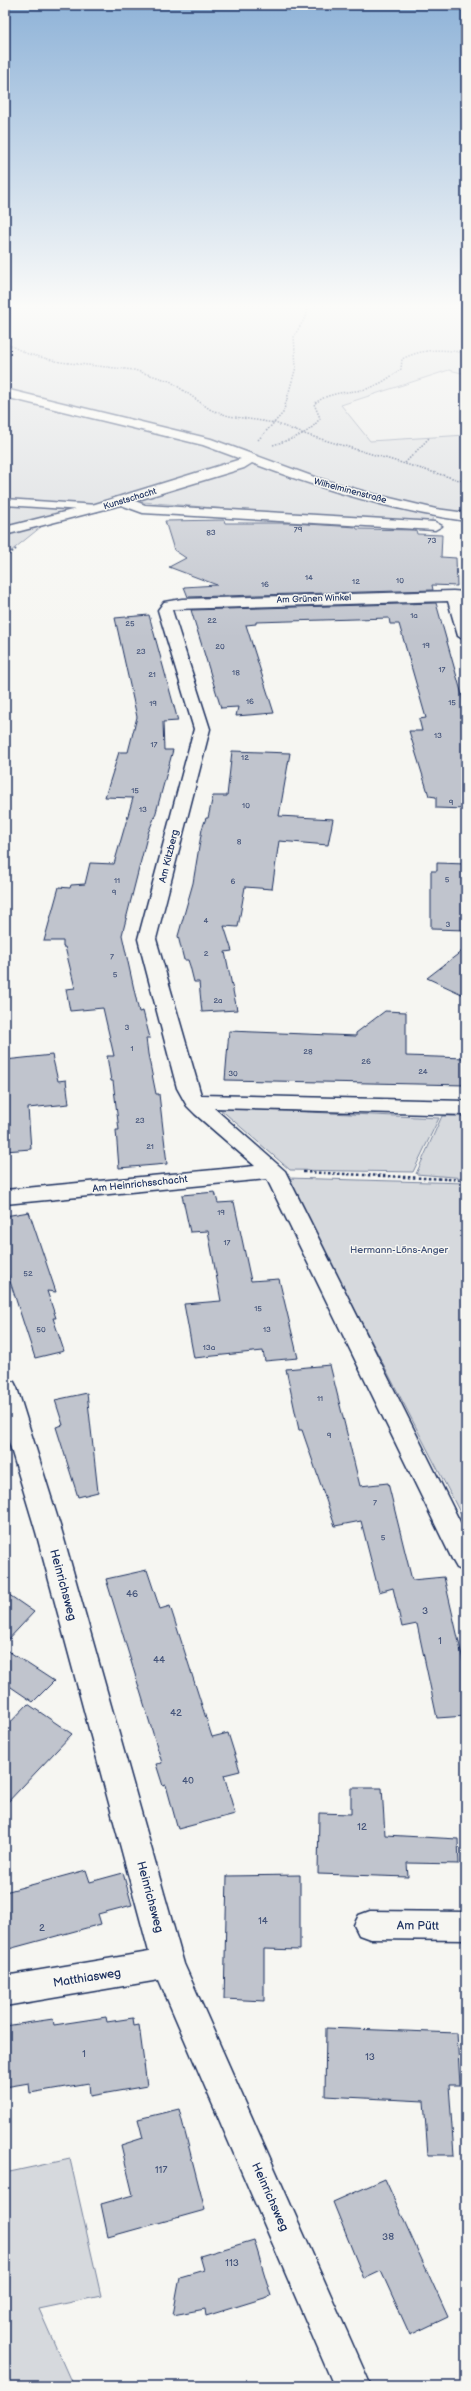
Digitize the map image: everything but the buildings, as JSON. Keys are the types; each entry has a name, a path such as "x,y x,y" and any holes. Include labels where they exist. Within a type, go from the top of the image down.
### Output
{"street":[{"name":"Wilhelminenstraße","path":"103,416 174,432 252,458 312,481 369,497 436,513 466,517"},
{"name":"Kunstschacht","path":"5,531 123,501 239,465 252,458"},
{"path":"123,501 143,509 435,526"},
{"path":"460,596 466,636"},
{"name":"Am Grünen Winkel","path":"165,610 169,605 182,603 460,596"},
{"name":"Am Kitzberg","path":"165,610 202,729 147,939 187,1088 194,1101"},
{"path":"194,1101 466,1108"},
{"path":"194,1101 274,1171 466,1561"},
{"name":"Am Heinrichsschacht","path":"5,1197 274,1171"},
{"name":"Heinrichsweg","path":"5,1388 49,1532 168,1964 353,2386"},
{"name":"Am Pütt","path":"370,1925 466,1926"},
{"name":"Matthiasweg","path":"5,1991 168,1964"}],"lane":[{"path":"5,502 98,508"}],"path":[{"path":"228,416 275,423 304,434 405,462 466,482"},
{"path":"275,423 281,416"},
{"path":"252,458 258,450 304,434 316,426 320,418 319,416"},
{"path":"405,462 429,438"},
{"path":"274,1171 466,1180"}],"shaded area":[{"path":"349,416 466,416 466,435 370,441"}],"green space":[{"path":"5,416 350,416 370,441 466,435 466,514 434,509 431,526 119,500 52,518 5,556"},
{"path":"219,1108 439,1118 413,1172 290,1170"},
{"path":"442,1116 466,1116 466,1178 416,1174"},
{"name":"Hermann-Löns-Anger","path":"287,1178 466,1183 466,1524"},
{"path":"70,2159 101,2296 39,2309 73,2386 5,2386 5,2173"}]}
